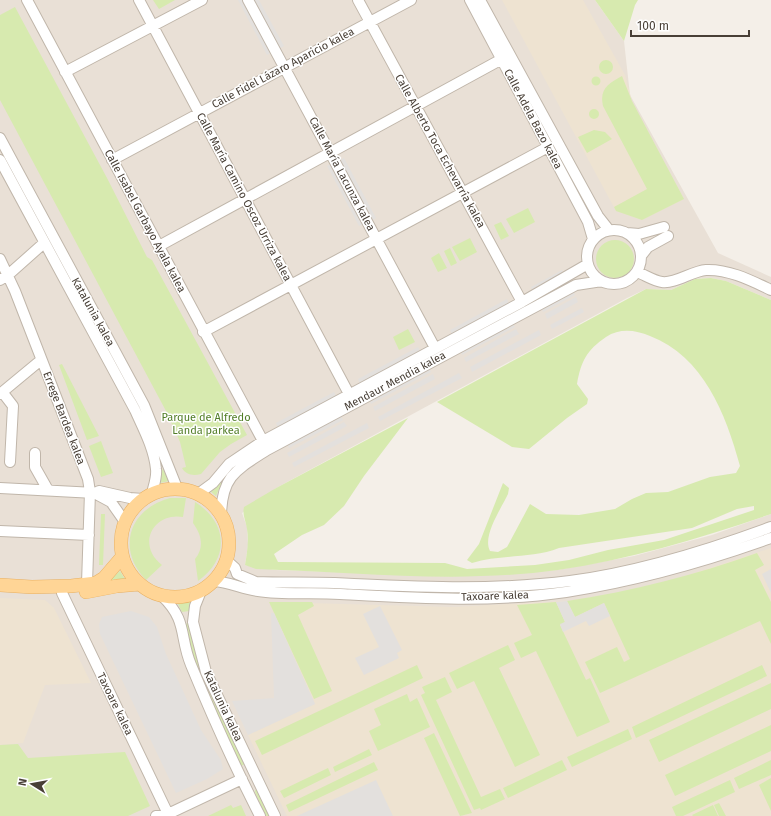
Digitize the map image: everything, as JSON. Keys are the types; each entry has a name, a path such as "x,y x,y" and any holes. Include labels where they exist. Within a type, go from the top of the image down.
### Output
{"main road":[{"path":"177,488 198,494 211,503 222,515 227,529 229,545 226,560 214,581 201,591 189,596 162,596 140,584 129,572 122,557 122,533 125,522 136,505 147,496 177,488"},
{"path":"0,585 32,587 96,583 104,578 122,557"},
{"path":"32,587 62,593 88,592 117,586 140,584"}],"street":[{"name":"Calle Isabel Garbayo Ayala kalea","path":"27,0 263,441"},
{"name":"Calle María Camino Oscoz Urriza kalea","path":"139,0 349,394"},
{"path":"65,72 202,0"},
{"name":"Calle María Lacunza kalea","path":"248,0 435,348"},
{"name":"Calle Alberto Toca Echevarría kalea","path":"358,0 522,302"},
{"name":"Calle Fidel Lázaro Aparicio kalea","path":"112,160 411,0"},
{"name":"Calle Adela Bazo kalea","path":"470,0 588,222 593,239"},
{"name":"Calle Adela Bazo kalea","path":"480,0 598,216 609,230"},
{"path":"159,246 502,59"},
{"name":"Katalunia kalea","path":"0,138 144,405 177,488"},
{"path":"204,332 548,147"},
{"name":"Katalunia kalea","path":"0,160 135,410 148,439 156,470 147,496"},
{"path":"618,230 627,232 639,234 666,231 648,247 641,256 637,272 632,278 618,284 602,282 591,272 588,264 588,247 593,239 603,232 618,230"},
{"path":"627,232 637,242 641,256"},
{"path":"4,277 44,243"},
{"name":"Errege Bardea kalea","path":"0,259 4,277 41,360 93,492 87,584"},
{"name":"Mendaur Mendia kalea","path":"198,494 213,483 229,464 263,441 522,302 588,264"},
{"path":"637,272 663,283 674,281 698,271 708,270 723,272 748,279 771,290"},
{"name":"Mendaur Mendia kalea","path":"222,515 223,493 227,482 243,466 267,450 576,285 602,282"},
{"path":"10,462 14,406 1,393 41,360"},
{"path":"35,453 35,467 48,490"},
{"path":"0,488 99,491 130,498 147,496"},
{"path":"93,492 111,502 125,522"},
{"name":"Taxoare kalea","path":"226,560 235,568 237,574 256,582 453,588 515,586 570,581 637,568 703,550 771,527"},
{"path":"0,531 89,535"},
{"name":"Taxoare kalea","path":"214,581 226,582 258,591 448,598 513,596 565,592 649,576 711,559 771,538"},
{"name":"Katalunia kalea","path":"201,591 195,606 193,622 206,672 275,816"},
{"name":"Taxoare kalea","path":"62,593 168,815"},
{"name":"Katalunia kalea","path":"162,596 179,616 190,662 260,816"},
{"path":"156,816 168,815 242,779"}],"shaded area":[{"path":"0,0 595,0 624,41 630,95 718,253 771,277 771,300 726,281 711,278 695,279 671,290 646,289 627,298 278,487 242,513 247,527 248,545 245,565 275,570 469,576 557,570 634,556 712,535 771,514 771,816 0,816"},
{"path":"238,0 244,0 272,52 267,55"},
{"path":"253,0 259,0 284,46 279,49"},
{"path":"502,0 583,0 625,75 632,101 684,199 642,220 616,211"},
{"path":"344,158 376,218 371,221 339,160"},
{"path":"332,164 364,224 359,226 327,166"},
{"path":"562,270 564,275 533,292 531,287"},
{"path":"572,290 575,295 543,312 541,307"},
{"path":"576,297 578,302 547,319 545,314"},
{"path":"507,299 509,304 452,335 450,330"},
{"path":"582,308 584,312 552,329 550,325"},
{"path":"512,322 515,327 462,355 460,350"},
{"path":"516,329 519,334 466,362 464,358"},
{"path":"539,330 541,335 472,372 470,367"},
{"path":"418,347 421,352 360,384 358,379"},
{"path":"429,367 431,372 371,404 369,400"},
{"path":"459,373 462,378 380,421 378,417"},
{"path":"433,374 435,379 375,411 373,407"},
{"path":"334,392 337,397 278,428 276,423"},
{"path":"340,415 343,420 289,448 287,444"},
{"path":"344,422 347,426 289,457 287,453"},
{"path":"367,423 369,428 294,467 292,463"},
{"path":"771,548 771,816 287,816 248,735 315,704 269,602 453,607 567,601 629,591 676,579"},
{"path":"771,569 771,593 762,574"},
{"path":"0,598 45,600 54,608 91,683 45,685 23,743 0,745"},
{"path":"567,601 575,617 604,603 610,616 589,626 586,621 563,632 560,624 565,622 556,602"},
{"path":"380,606 402,650 397,653 399,658 364,675 355,658 379,647 363,614"},
{"path":"131,611 149,617 157,627 166,654 201,730 221,760 223,769 207,779 176,793 100,634 99,624 102,617"},
{"path":"271,613 274,613 315,704 248,735 232,701 274,698"},
{"path":"376,780 393,816 297,816"}],"green space":[{"path":"153,0 175,0 159,9"},
{"path":"595,0 638,0 635,5 624,41"},
{"name":"Parque de Alfredo Landa parkea","path":"15,7 107,178 147,257 152,260 247,435 220,452 201,474 190,474 182,468 186,467 180,442 166,411 0,100 0,15"},
{"path":"606,60 611,62 613,67 611,72 606,74 601,72 599,67 601,62"},
{"path":"596,76 601,81 596,86 591,81"},
{"path":"622,76 632,101 684,199 642,220 616,211 614,207 647,189 603,106 602,95 606,87"},
{"path":"592,109 596,109 599,114 596,119 592,119 589,116 589,112"},
{"path":"594,130 605,132 612,139 587,153 578,137"},
{"path":"528,208 535,222 514,233 506,219"},
{"path":"501,222 509,236 501,240 494,225"},
{"path":"470,238 477,252 460,261 452,247"},
{"path":"611,240 619,240 626,243 631,248 634,259 631,270 626,275 619,278 611,278 604,275 599,270 596,263 596,255 599,248 604,243"},
{"path":"450,248 457,263 451,266 444,251"},
{"path":"439,253 447,268 438,272 431,258"},
{"path":"711,278 726,281 771,300 771,514 639,554 558,570 520,574 445,577 407,576 256,569 245,565 248,538 244,507 278,487 408,418 364,476 344,506 324,525 302,535 274,554 278,562 445,563 467,569 535,565 569,560 608,550 664,540 754,510 754,506 737,509 692,528 559,548 538,554 493,558 472,563 467,560 479,544 503,483 509,488 508,494 490,530 488,545 490,551 498,552 507,547 530,504 546,514 579,515 615,509 646,493 668,492 710,477 736,473 740,466 719,407 710,389 698,372 684,357 669,345 639,332 622,331 611,334 594,347 583,362 577,384 588,399 587,404 529,449 512,447 437,402 646,289 671,290 695,279"},
{"path":"408,329 415,342 399,350 393,337"},
{"path":"62,364 99,436 87,440 59,365"},
{"path":"101,441 113,473 101,477 89,446"},
{"path":"163,469 169,481 160,483 162,470"},
{"path":"221,481 222,482 216,496 210,491"},
{"path":"170,498 186,498 183,517 172,517 163,520 156,525 149,540 150,548 154,557 162,565 146,580 137,568 131,556 131,532 136,521 145,511 156,503"},
{"path":"195,502 206,510 214,520 219,530 221,541 220,551 216,562 198,581 195,559 200,550 201,541 193,523"},
{"path":"101,514 105,514 103,565 99,565"},
{"path":"757,553 764,565 755,570 771,602 771,644 760,621 600,693 585,662 617,647 624,662 630,659 604,603 575,617 567,601 664,582"},
{"path":"120,571 126,581 113,584 111,579"},
{"path":"191,600 189,611 182,612 177,602"},
{"path":"269,602 312,602 314,606 298,615 332,691 314,699"},
{"path":"556,602 565,622 560,625 586,680 590,678 610,722 577,737 536,651 521,658 514,643 532,635 517,605"},
{"path":"189,623 197,658 245,764 241,766 198,673 185,624"},
{"path":"508,645 515,660 499,668 540,755 515,767 474,681 457,689 449,673"},
{"path":"417,665 423,678 262,755 255,741"},
{"path":"762,665 767,676 636,738 632,727"},
{"path":"445,677 452,692 436,700 481,797 500,789 505,799 481,810 480,808 474,810 421,695 425,693 422,687"},
{"path":"771,683 771,709 659,762 649,740"},
{"path":"407,694 410,702 417,698 430,727 378,751 369,731 381,725 374,709"},
{"path":"771,725 771,751 675,796 665,775"},
{"path":"628,729 632,739 572,767 567,757"},
{"path":"434,733 472,813 460,816 424,738"},
{"path":"18,744 28,758 125,752 150,806 128,816 0,816 0,745"},
{"path":"369,749 372,755 335,772 333,767"},
{"path":"562,760 567,770 508,798 503,788"},
{"path":"771,760 771,775 739,789 734,778"},
{"path":"374,762 378,770 289,812 286,805"},
{"path":"328,768 331,775 284,798 280,791"},
{"path":"771,778 771,811 759,785"},
{"path":"730,780 735,792 683,816 676,816 672,807"},
{"path":"255,790 257,790 269,816 266,816"},
{"path":"719,803 726,816 719,816 714,805"},
{"path":"231,805 233,808 241,805 246,816 208,816"},
{"path":"713,805 718,816 692,815"}]}
